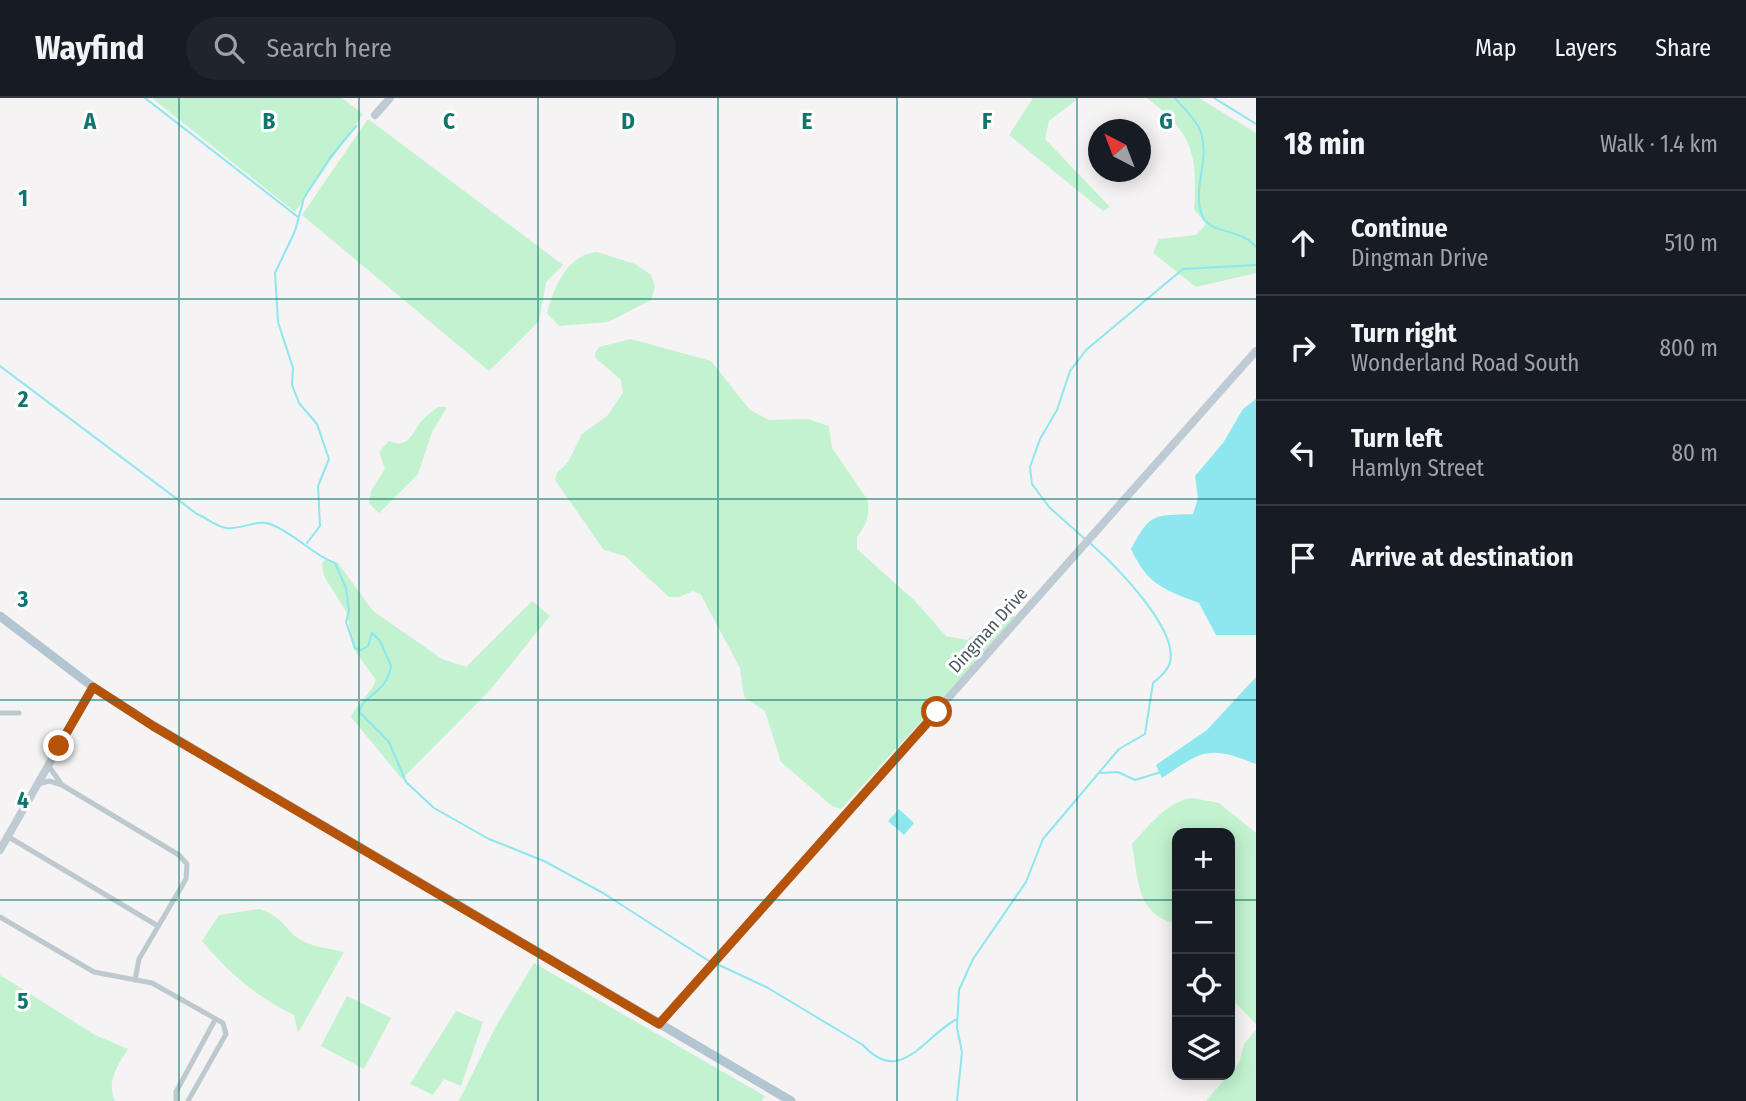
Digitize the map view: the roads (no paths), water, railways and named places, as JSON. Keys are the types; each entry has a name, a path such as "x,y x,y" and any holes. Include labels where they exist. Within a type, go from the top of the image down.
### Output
{"main road":[{"path":"0,615 93,687 153,726 791,1101"}],"street":[{"path":"375,115 390,98"},
{"name":"Dingman Drive","path":"659,1024 1256,351"},
{"path":"0,850 93,687"},
{"path":"0,713 19,712"},
{"path":"48,765 62,785"},
{"path":"37,785 49,781 62,785 185,859 187,879 139,959 135,980"},
{"path":"7,836 158,926"},
{"path":"0,917 94,972 159,986 225,1025 226,1034 188,1101"},
{"path":"176,1101 176,1092 215,1020"}],"water":[{"path":"1256,399 1256,635 1216,635 1199,603 1176,594 1150,578 1131,549 1154,518 1193,514 1198,498 1195,476 1223,443 1243,409"},
{"path":"1256,677 1256,764 1227,754 1206,753 1187,761 1162,778 1156,765 1207,730"},
{"path":"899,809 914,823 904,835 888,821"}],"waterway":[{"path":"145,98 298,217"},
{"path":"1175,98 1194,119 1201,133 1204,153 1199,205 1202,215 1211,226 1242,236 1256,247"},
{"path":"1214,98 1256,124"},
{"path":"307,543 320,526 318,486 329,459 317,424 299,403 292,385 293,368 278,322 275,273 295,231 304,198 329,159 356,126"},
{"path":"1086,540 1049,507 1032,484 1030,467 1040,439 1057,410 1070,371 1086,350 1183,269 1256,265"},
{"path":"0,366 197,514 226,528 270,524 335,563 346,588 349,611 346,622 355,648 361,650 368,646 372,633 380,641 391,666 385,682 365,701 359,712 389,742 406,782 434,808 489,839 544,861 603,893 709,961"},
{"path":"957,1101 962,1052 957,1028 959,990 973,959 1026,882 1043,839 1119,749 1145,734 1153,683 1170,662 1170,648 1155,615 1129,582 1091,544"},
{"path":"1100,773 1118,772 1135,780 1161,772"},
{"path":"717,964 768,988 863,1045 877,1057 889,1061 901,1060 912,1054 957,1019"}]}
